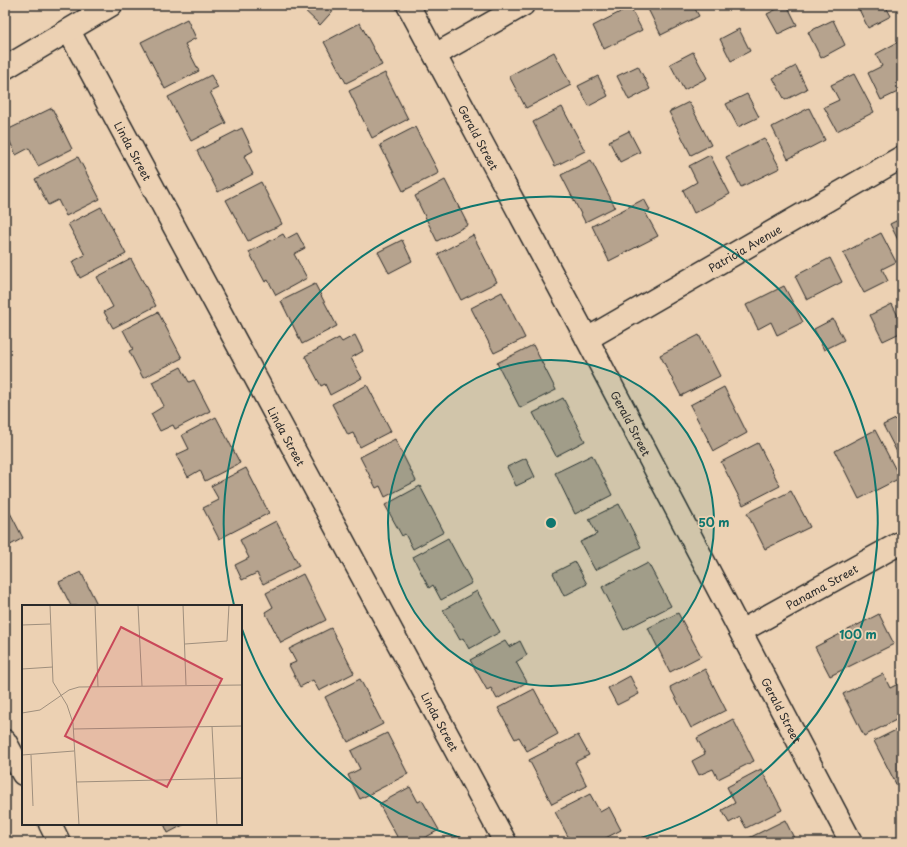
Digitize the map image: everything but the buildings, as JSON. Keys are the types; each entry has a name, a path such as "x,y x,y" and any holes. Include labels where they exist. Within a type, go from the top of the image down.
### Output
{"street":[{"path":"5,68 111,5"},
{"name":"Gerald Street","path":"408,5 587,339 851,842"},
{"path":"435,55 524,5"},
{"name":"Linda Street","path":"69,31 506,842"},
{"name":"Patricia Avenue","path":"587,339 902,157"},
{"name":"Panama Street","path":"741,631 902,542"},
{"path":"5,741 22,772"},
{"path":"50,825 59,842"}]}
